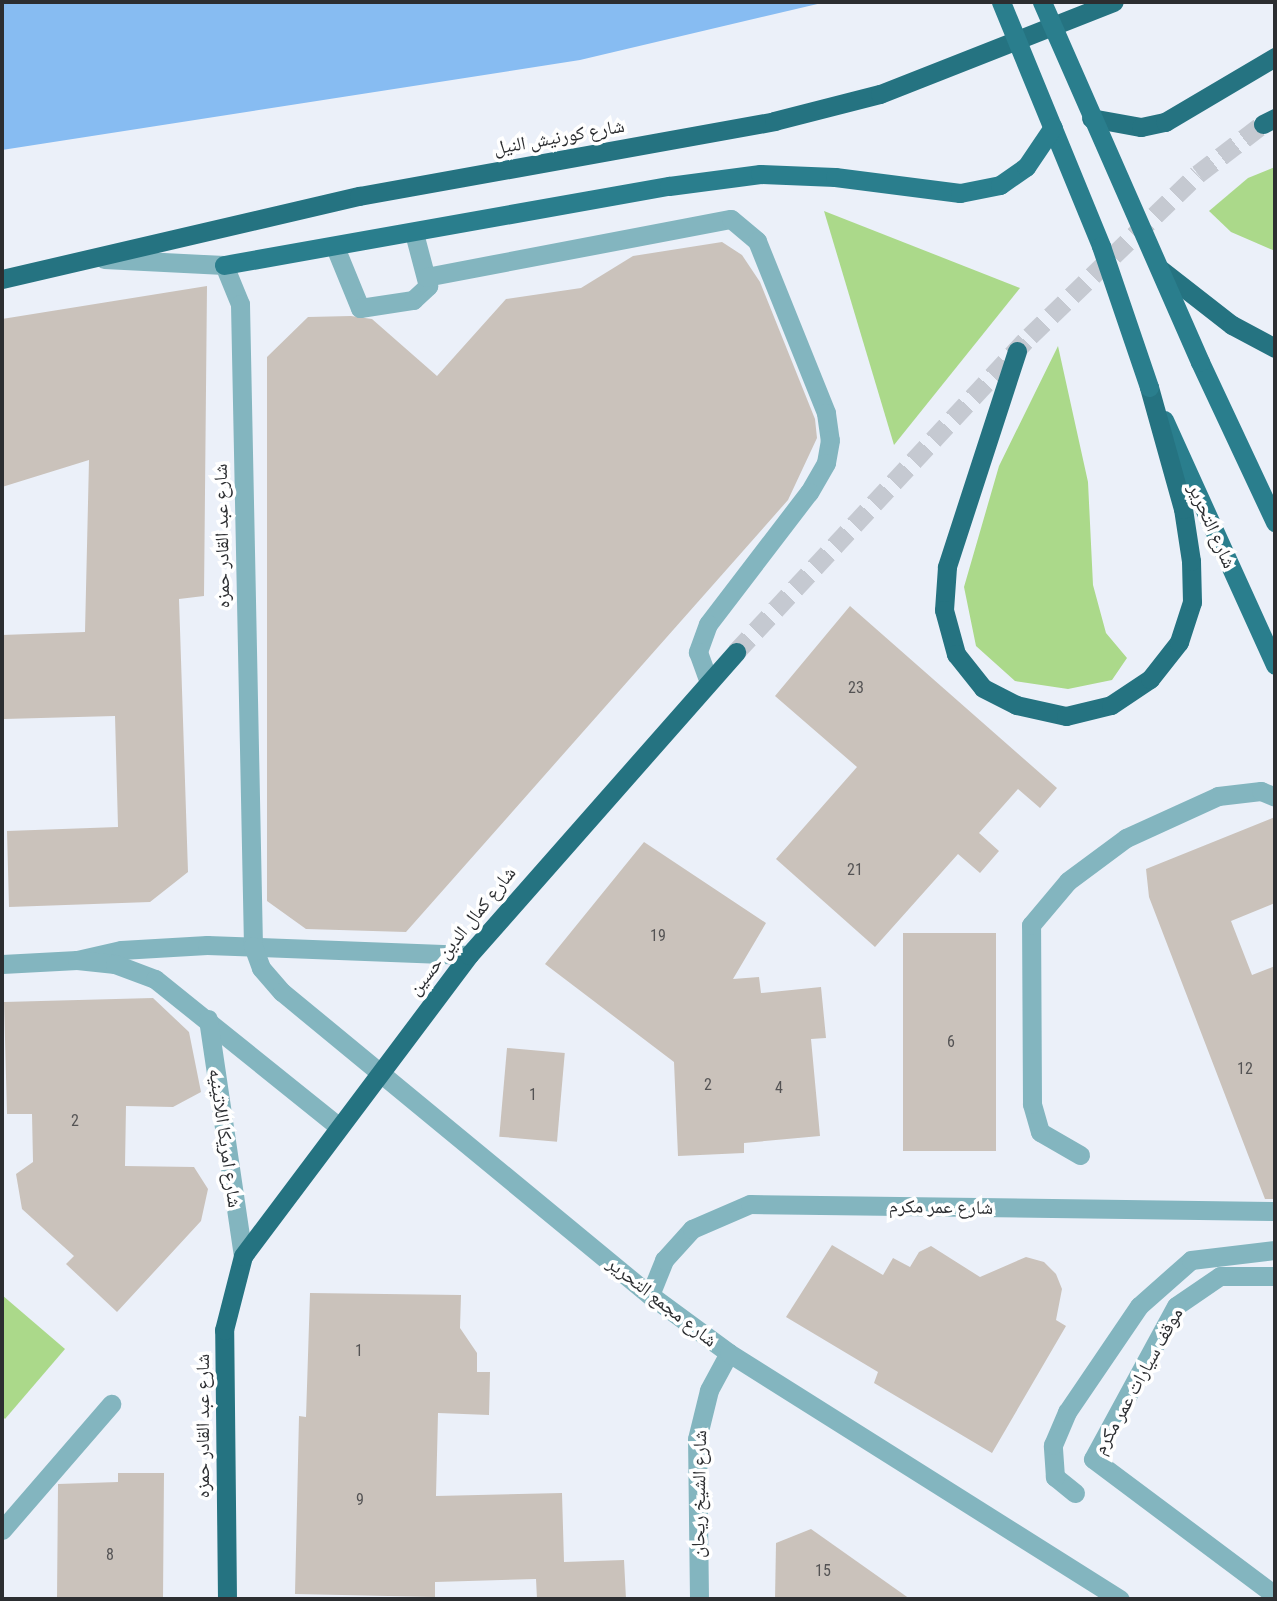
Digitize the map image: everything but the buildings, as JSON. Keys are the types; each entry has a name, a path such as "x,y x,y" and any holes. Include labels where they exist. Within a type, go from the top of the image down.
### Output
{"highway":[{"name":"شارع كورنيش النيل","path":"2,279 359,196 774,121 880,94 1113,2"},
{"path":"1091,118 1141,127 1165,122 1275,57"},
{"path":"1160,270 1232,325 1275,348"},
{"path":"1017,351 954,545 944,610 956,654 983,688 1016,705 1066,716 1111,705 1150,679 1179,642 1192,602 1191,561 1183,509 1149,387"},
{"name":"شارع كمال الدين حسين","path":"243,1256 469,955 708,680 736,652"},
{"name":"شارع عبد القادر حمزه","path":"227,1599 225,1329 243,1256"}],"main road":[{"name":"شارع التحرير","path":"1001,2 1054,127 1149,387 1275,666"},
{"path":"1042,2 1200,362 1275,522"},
{"path":"224,265 669,186 760,174 835,177 960,193 1000,185 1026,167 1054,127"}],"street":[{"path":"426,277 731,219 757,241 825,413 830,440 826,463 809,492 708,624 698,652 708,680"},
{"path":"335,247 360,308 420,297 428,286 414,233"},
{"path":"89,259 224,265"},
{"name":"شارع عبد القادر حمزه","path":"224,265 240,304 253,946"},
{"path":"1080,1155 1040,1132 1032,1104 1031,925 1068,881 1126,838 1228,794 1261,791 1275,797"},
{"path":"77,960 148,948 253,946 469,955"},
{"name":"شارع مجمع التحرير","path":"253,946 261,968 282,992 381,1070 650,1295 729,1353 1120,1599"},
{"name":"شارع امريكا اللاتينيه","path":"2,964 77,960 115,964 155,979 338,1126"},
{"name":"شارع امريكا اللاتينيه","path":"208,1019 243,1256"},
{"name":"شارع عمر مكرم","path":"650,1295 664,1261 684,1236 710,1218 750,1205 1275,1211"},
{"path":"1075,1493 1055,1477 1053,1445 1067,1412 1139,1306 1165,1278 1191,1260 1275,1250"},
{"name":"موقف سيارات عمر مكرم","path":"1275,1276 1220,1276 1176,1306 1093,1459 1275,1595"},
{"name":"شارع الشيخ ريحان","path":"699,1599 697,1439 709,1390 729,1353"},
{"path":"2,1530 111,1404"}],"green space":[{"path":"1275,167 1275,251 1231,232 1209,211 1248,178"},
{"path":"824,211 1020,288 894,445"},
{"path":"1058,346 1088,482 1093,585 1106,633 1127,658 1112,680 1068,689 1015,681 976,646 964,587 999,466"},
{"path":"2,1295 65,1349 5,1419 2,1416"}],"water":[{"path":"2,2 826,2 580,60 2,150"}],"tunnel":[{"path":"736,652 1030,336 1198,174 1263,124"}]}
